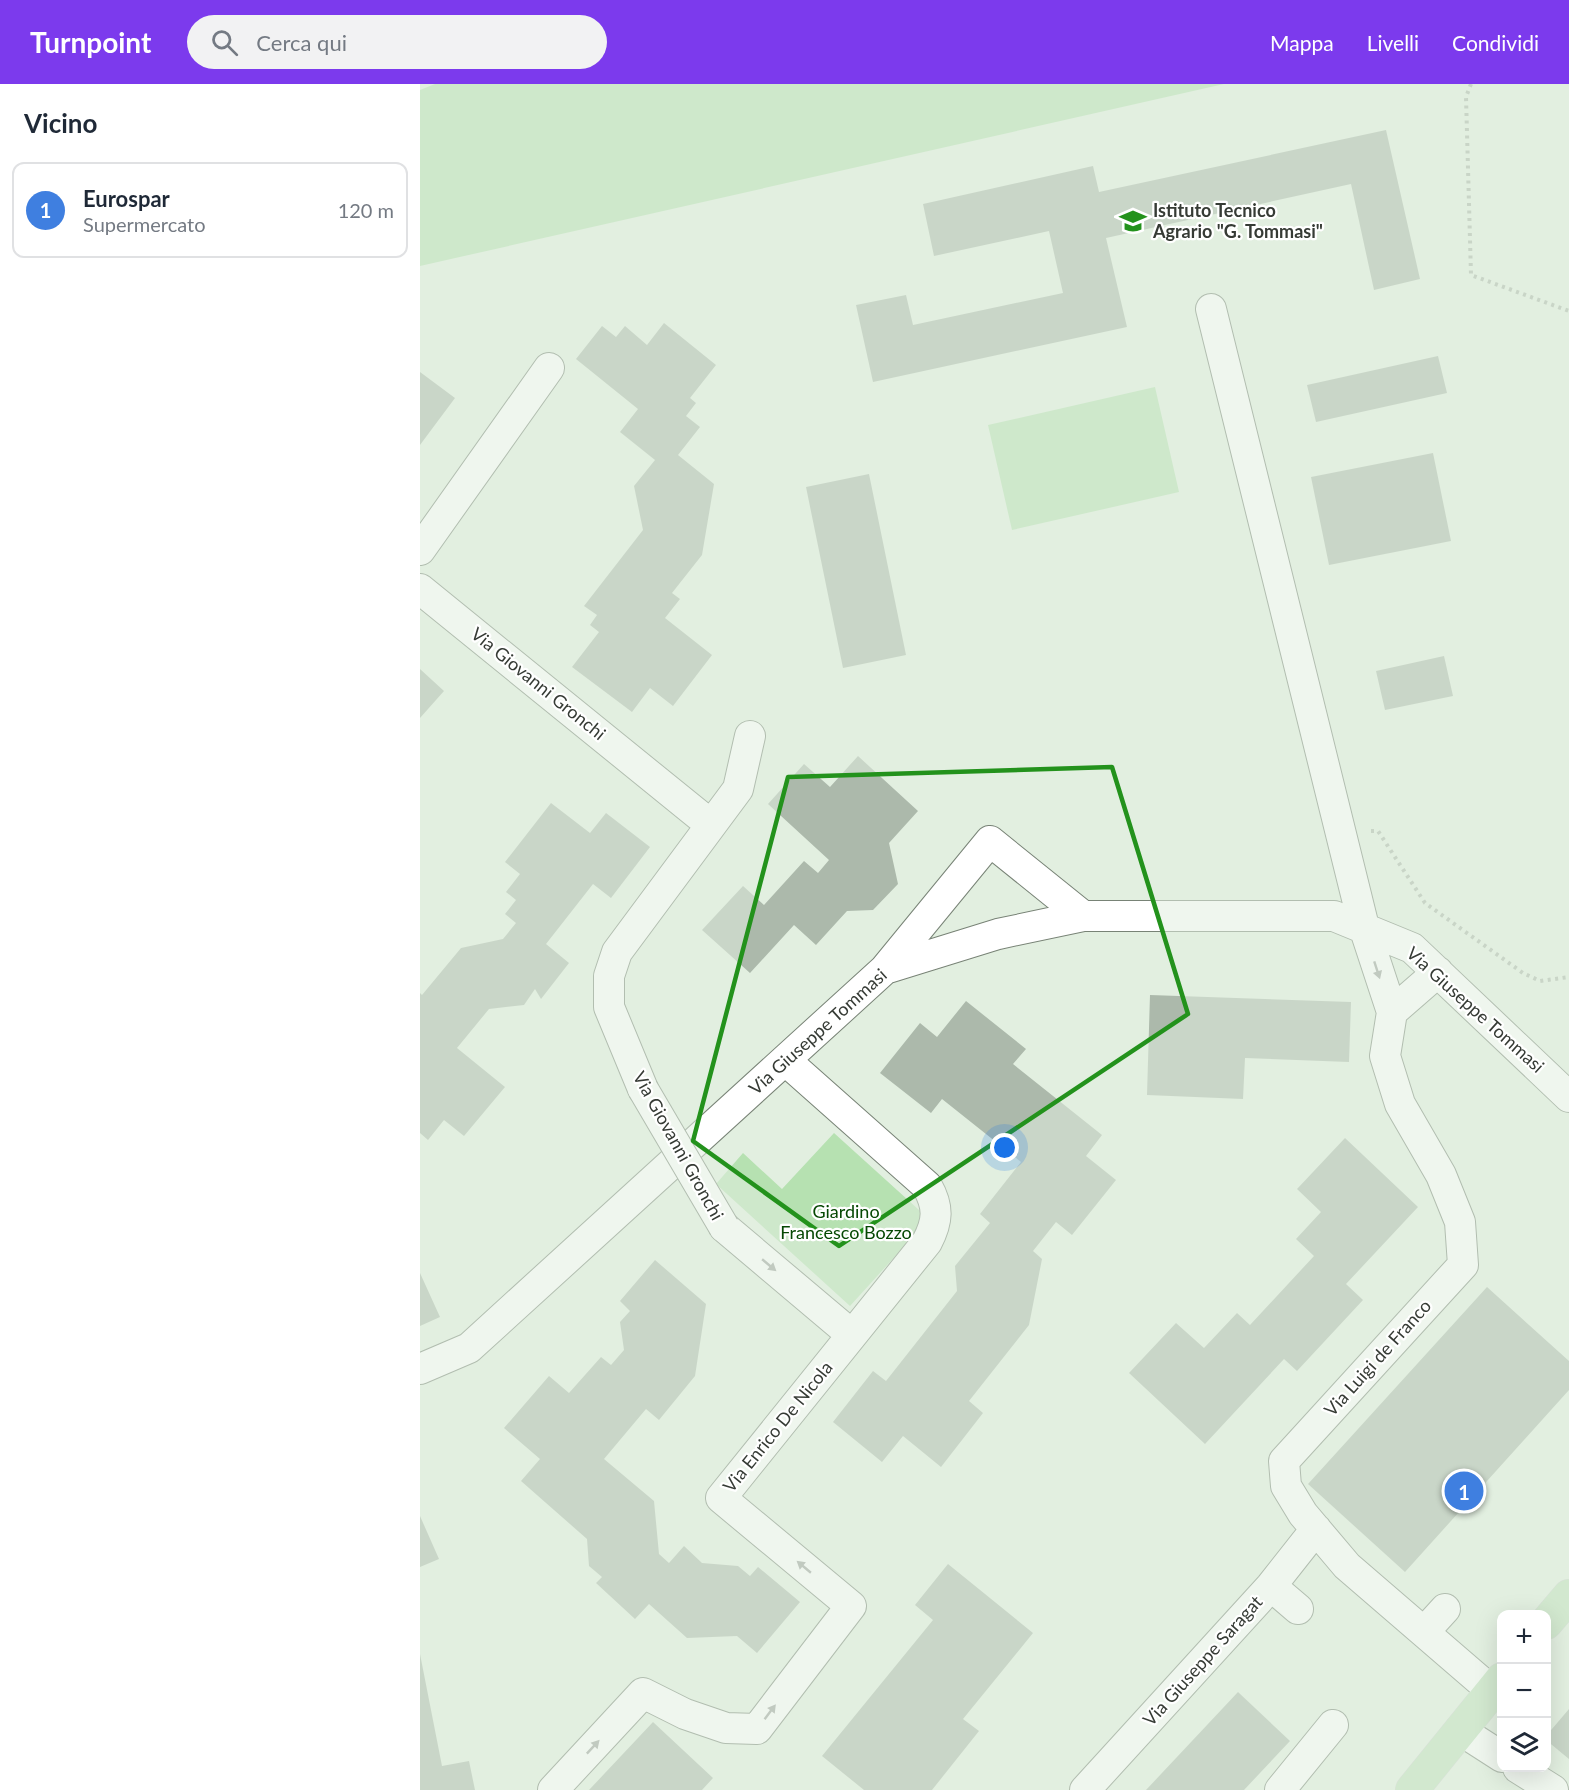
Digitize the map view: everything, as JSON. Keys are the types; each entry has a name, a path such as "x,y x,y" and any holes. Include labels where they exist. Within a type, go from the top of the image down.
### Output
{"main road":[{"path":"1551,1617 1569,1596"},
{"path":"1412,1790 1497,1685"}],"street":[{"path":"1211,309 1364,927 1392,1012 1438,972"},
{"path":"420,550 549,368"},
{"name":"Via Giovanni Gronchi","path":"420,589 711,825"},
{"name":"Via Giovanni Gronchi","path":"750,736 738,789 617,952 609,976 609,1007 643,1089 724,1227 852,1335"},
{"path":"885,969 990,841 1083,916"},
{"name":"Via Giuseppe Tommasi","path":"420,1369 469,1348 885,969 998,934 1083,916 1334,916 1412,948 1569,1097"},
{"name":"Via Luigi de Franco","path":"1392,1012 1385,1056 1400,1104 1441,1175 1460,1222 1463,1265 1284,1461 1286,1486 1316,1529 1347,1566 1424,1632 1497,1685"},
{"name":"Via Enrico De Nicola","path":"554,1790 643,1693 685,1714 726,1728 757,1729 851,1606 722,1498 927,1242 937,1215 934,1199 927,1186 822,1107 785,1060"},
{"name":"Via Giuseppe Saragat","path":"1085,1790 1271,1586 1316,1529"},
{"path":"1271,1586 1298,1609"},
{"path":"1424,1632 1445,1609"},
{"path":"1280,1790 1333,1725"},
{"path":"1460,1730 1497,1754"},
{"path":"1526,1772 1553,1790"}],"path":[{"path":"1471,84 1466,97 1471,275 1569,311"},
{"path":"1340,833 1378,831 1425,903 1523,973 1540,981 1569,977"}],"highlighted area":[{"path":"1112,767 1188,1014 839,1246 693,1141 788,777"}],"green space":[{"path":"435,84 1224,84 420,266 420,90"},
{"path":"1155,387 1179,492 1012,530 988,425"},
{"name":"Giardino Francesco Bozzo","path":"834,1133 929,1219 850,1306 716,1184 743,1153 782,1189"}],"building":[{"path":"1386,130 1420,279 1374,290 1351,184 1106,238 1127,327 873,382 856,305 906,295 913,325 1063,293 1049,231 934,256 923,204 1093,166 1099,192"},
{"path":"664,323 716,365 690,398 696,403 686,416 700,427 678,455 714,484 702,555 672,593 680,599 665,618 712,655 673,706 650,688 632,712 572,667 599,632 590,625 597,615 584,606 643,530 634,486 655,460 620,432 638,409 576,359 602,326 616,337 625,326 647,345"},
{"path":"1438,356 1447,393 1316,422 1307,385"},
{"path":"420,372 455,398 420,445"},
{"path":"1433,453 1451,541 1329,565 1311,477"},
{"path":"869,474 906,655 843,668 806,487"},
{"path":"1444,656 1453,696 1385,710 1376,671"},
{"path":"420,669 444,691 420,718"},
{"path":"858,756 918,811 889,843 898,884 873,910 847,911 816,945 794,925 750,973 702,930 743,886 764,905 804,861 818,873 829,860 768,804 804,764 830,787"},
{"path":"551,803 590,833 606,813 650,847 611,898 593,884 546,944 569,963 541,999 535,989 524,1005 489,1009 457,1048 505,1087 464,1136 444,1120 428,1140 420,1133 420,993 422,995 461,948 503,939 516,923 505,914 516,900 506,892 520,874 505,862"},
{"path":"1150,995 1351,1002 1349,1062 1245,1058 1243,1099 1147,1095"},
{"path":"966,1001 1026,1049 1013,1064 1102,1135 1086,1156 1116,1180 1072,1235 1056,1222 1033,1251 1042,1259 1029,1325 969,1401 983,1413 941,1467 903,1436 882,1462 833,1422 873,1371 886,1381 957,1291 955,1266 990,1223 980,1214 1021,1162 942,1099 931,1113 880,1073 920,1023 937,1037"},
{"path":"1345,1138 1418,1207 1346,1284 1363,1300 1297,1371 1284,1359 1205,1444 1129,1373 1176,1323 1204,1348 1237,1313 1250,1325 1314,1256 1296,1239 1321,1212 1297,1189"},
{"path":"655,1260 706,1304 695,1376 659,1420 646,1409 604,1459 654,1501 659,1554 669,1563 684,1546 702,1563 738,1566 750,1576 758,1567 800,1602 757,1653 737,1636 687,1638 649,1604 635,1619 596,1583 602,1577 589,1566 587,1539 521,1481 540,1459 504,1428 549,1376 569,1393 601,1357 611,1365 624,1350 620,1322 630,1311 620,1301"},
{"path":"420,1273 440,1317 420,1326"},
{"path":"1487,1287 1569,1361 1569,1390 1405,1572 1308,1484"},
{"path":"420,1516 439,1559 420,1567"},
{"path":"948,1564 1033,1633 963,1719 979,1731 932,1790 864,1790 822,1756 933,1620 915,1605"},
{"path":"420,1654 442,1766 469,1761 475,1790 420,1790"},
{"path":"1238,1692 1290,1741 1244,1790 1146,1790"},
{"path":"1569,1709 1569,1759 1551,1744 1551,1730"},
{"path":"653,1722 713,1778 702,1790 589,1790"}],"place":[{"name":"Istituto Tecnico Agrario \"G. Tommasi\"","path":"1133,221"},
{"name":"Eurospar","path":"1464,1491"}]}
